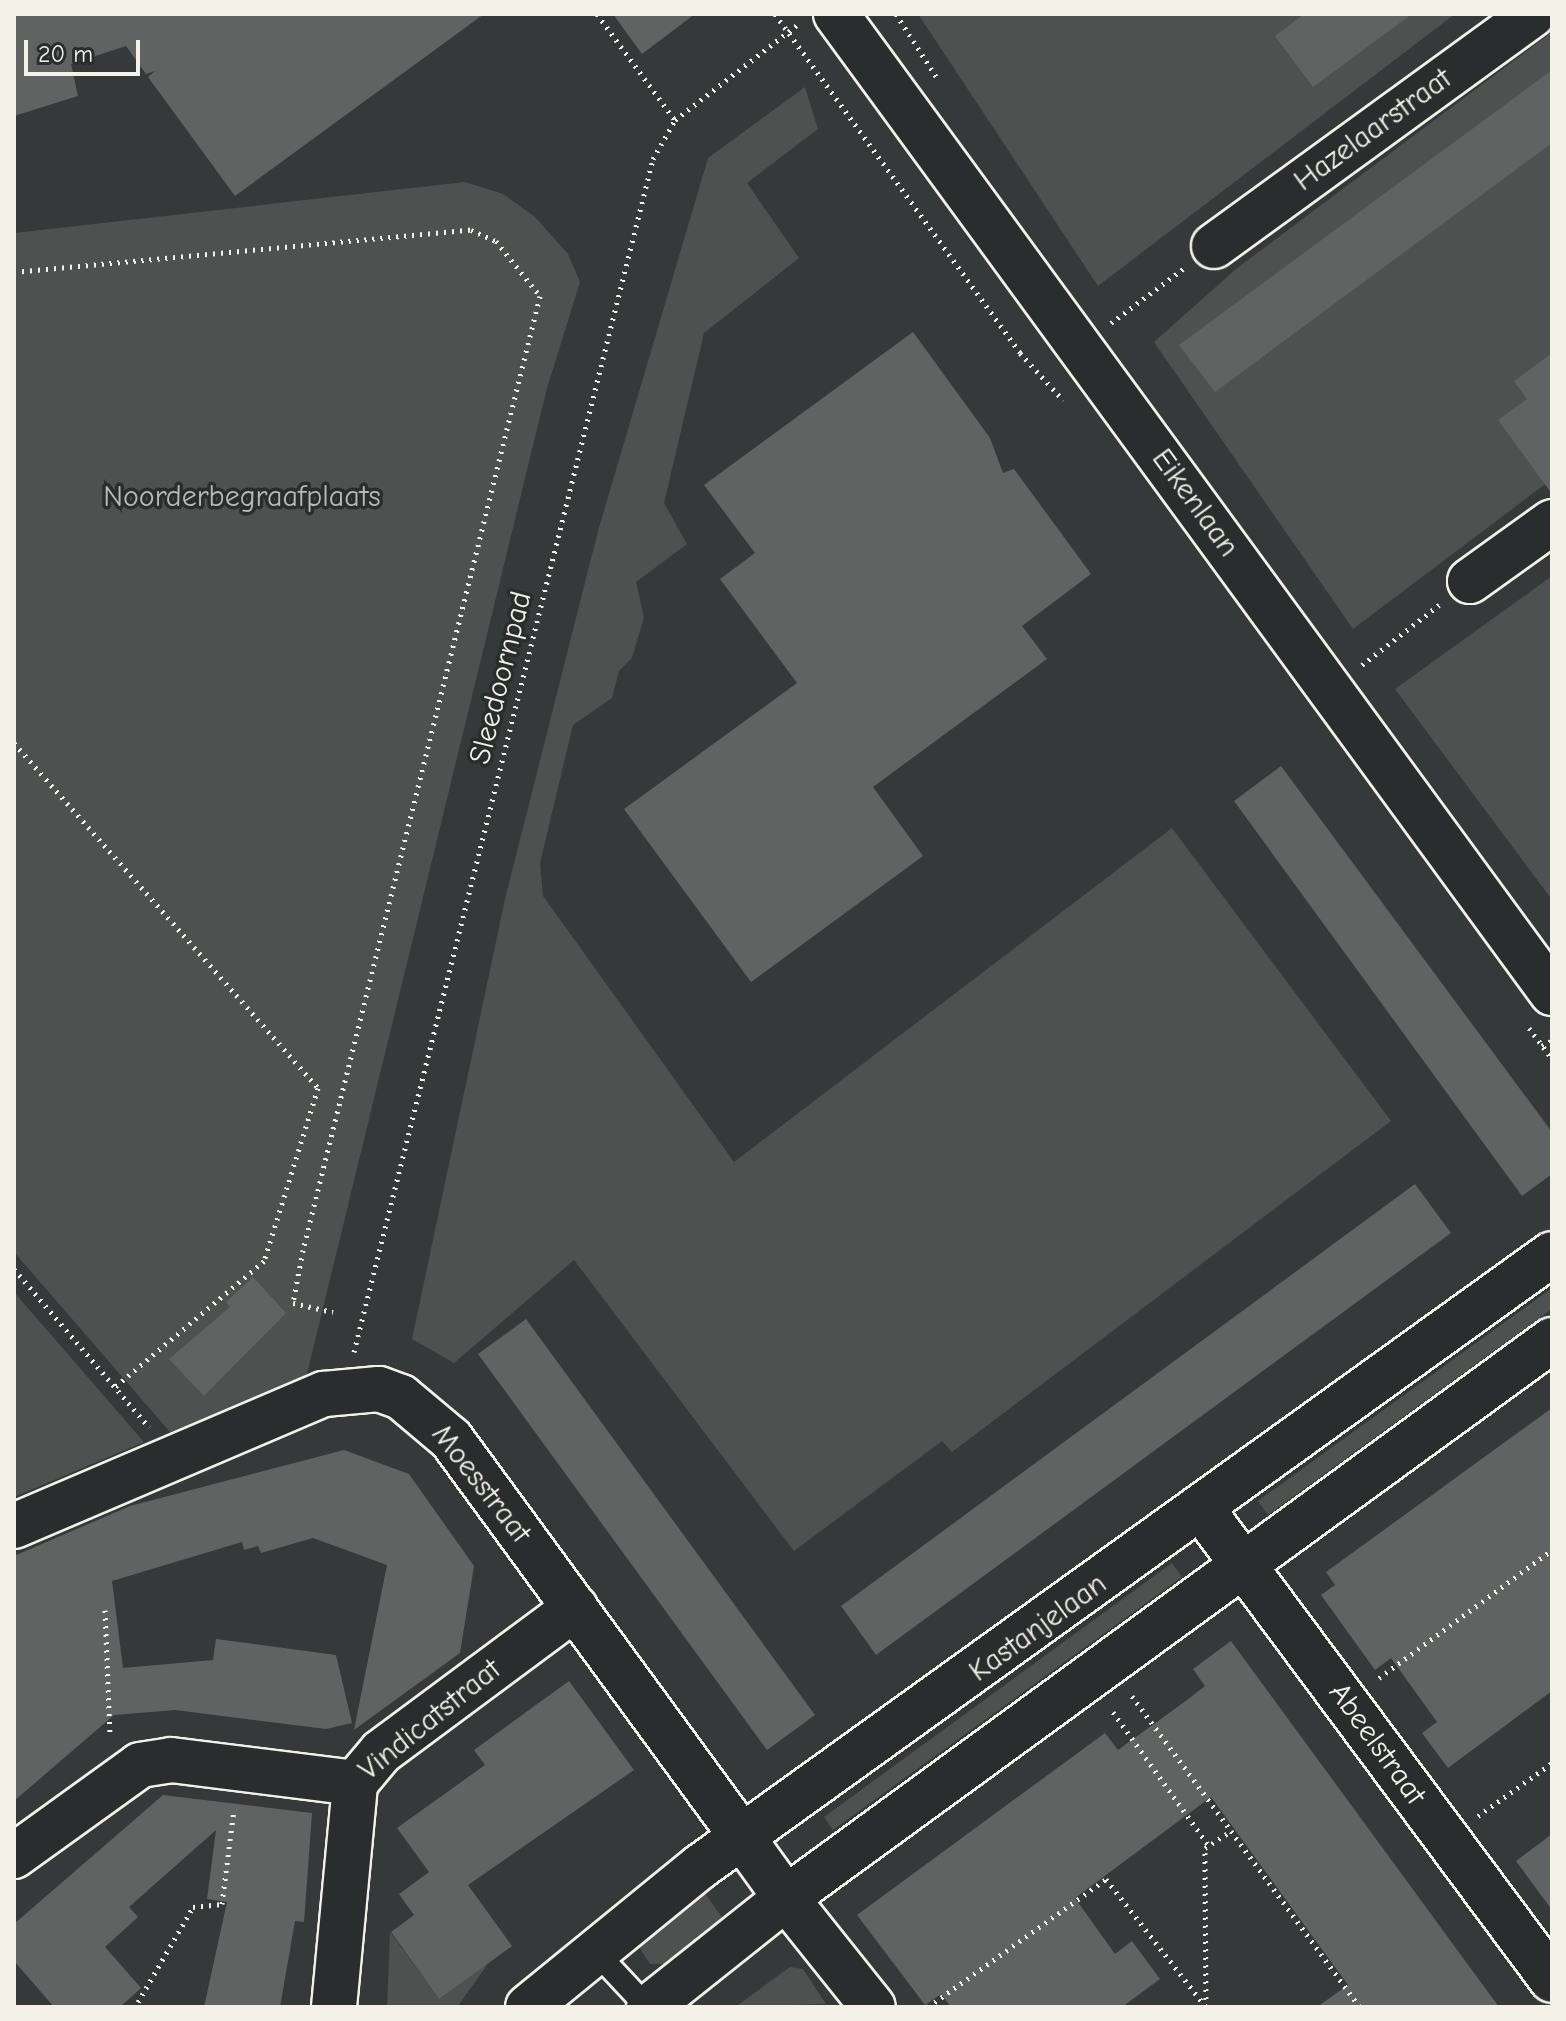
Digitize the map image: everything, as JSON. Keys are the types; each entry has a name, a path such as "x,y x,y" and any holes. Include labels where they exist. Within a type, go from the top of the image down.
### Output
{"street":[{"name":"Eikenlaan","path":"836,14 1552,993"},
{"name":"Hazelaarstraat","path":"1214,246 1533,14"},
{"path":"1470,581 1552,522"},
{"name":"Kastanjelaan","path":"528,2007 593,1949 742,1837 1552,1254"},
{"path":"648,2007 786,1898 1552,1340"},
{"name":"Moesstraat","path":"14,1526 312,1398 353,1389 401,1397 441,1428 786,1898 873,2007"},
{"name":"Abeelstraat","path":"1201,1508 1552,1980"},
{"name":"Vindicatstraat","path":"14,1856 111,1779 171,1760 355,1783 381,1752 575,1608"},
{"path":"334,2007 355,1783"}],"lane":[{"path":"593,1949 648,2007"}],"path":[{"path":"597,14 675,120"},
{"name":"Sleedoornpad","path":"353,1389 359,1328 649,174 675,120 787,33 775,14"},
{"path":"14,272 471,230 496,241 540,296 303,1250 293,1303 333,1312"},
{"path":"1044,381 1081,347 1214,246"},
{"path":"1331,688 1470,581"},
{"path":"14,743 318,1088 264,1261 115,1387"},
{"path":"1542,1046 1552,1040"},
{"path":"14,1269 173,1456"},
{"path":"1346,1702 1552,1550"},
{"path":"105,1610 111,1779"},
{"path":"1099,1672 1231,1831 1360,2007"},
{"path":"1099,1672 1209,1846 1206,2007"},
{"path":"1446,1839 1552,1763"},
{"path":"138,2002 193,1907 222,1904 239,1769"},
{"path":"1209,1846 1231,1831"},
{"path":"928,2007 1106,1879 1206,2007"}],"green space":[{"path":"918,14 1455,14 1098,286"},
{"path":"1552,32 1552,479 1353,629 1154,342 1236,269"},
{"path":"805,87 818,129 747,183 799,258 704,333 664,503 687,544 636,582 644,617 632,658 619,671 612,698 573,725 540,863 543,896 734,1162 1172,828 1391,1121 952,1452 942,1441 794,1551 574,1260 454,1363 412,1339 505,899 598,531 708,158"},
{"name":"Noorderbegraafplaats","path":"465,182 503,194 535,217 568,254 580,282 547,388 305,1382 170,1432 14,1252 14,233"},
{"path":"1552,576 1552,900 1395,689"},
{"path":"1552,1288 1552,1309 1268,1515 1258,1501"},
{"path":"14,1292 144,1442 14,1497"},
{"path":"1172,1563 1182,1577 833,1830 824,1817"},
{"path":"702,1889 723,1919 664,1964 650,1964 637,1944"},
{"path":"390,1932 439,1999 490,1961 457,2007 387,2007"},
{"path":"790,1967 803,1969 826,2004 735,2007"}],"building":[{"path":"14,14 484,14 235,196 148,77 155,71 146,74 126,46 71,64 78,96 14,116"},
{"path":"613,14 695,14 642,54"},
{"path":"1304,14 1412,14 1313,87 1275,36"},
{"path":"1552,70 1552,143 1215,392 1179,345"},
{"path":"913,332 990,438 1003,473 1014,469 1091,574 1022,626 1047,659 873,787 923,856 751,982 624,809 797,683 720,579 755,553 704,485"},
{"path":"1552,353 1552,494 1498,420 1527,399 1514,381"},
{"path":"1281,766 1552,1132 1552,1174 1522,1196 1234,801"},
{"path":"1415,1184 1451,1233 876,1655 841,1606"},
{"path":"253,1277 286,1313 204,1396 169,1359 230,1307 226,1302"},
{"path":"526,1319 815,1715 767,1750 478,1354"},
{"path":"1552,1408 1552,1691 1448,1768 1422,1733 1437,1722 1391,1658 1375,1670 1321,1595 1335,1585 1326,1572"},
{"path":"344,1450 409,1474 474,1566 460,1653 354,1730 387,1565 313,1538 261,1553 258,1546 244,1550 242,1542 112,1581 123,1668 213,1660 216,1639 336,1655 352,1723 326,1729 175,1710 114,1715 14,1801 14,1556 130,1506"},
{"path":"1231,1641 1499,2007 1317,2007 1348,1985 1211,1797 1075,1898 1115,1954 1132,1941 1160,1979 1122,2007 951,2007 941,1994 925,2005 857,1915 1105,1733 1118,1750 1187,1700 1205,1686 1193,1669"},
{"path":"569,1681 634,1770 468,1885 512,1946 439,1999 391,1932 414,1915 399,1894 429,1872 397,1828 485,1765 474,1750"},
{"path":"163,1795 312,1813 304,1922 295,1921 280,2007 204,2007 227,1902 207,1899 216,1830 129,1907 138,1917 105,1947 141,1988 120,2007 54,2007 14,1961 14,1924"},
{"path":"1552,1834 1552,1910 1516,1861"}]}
